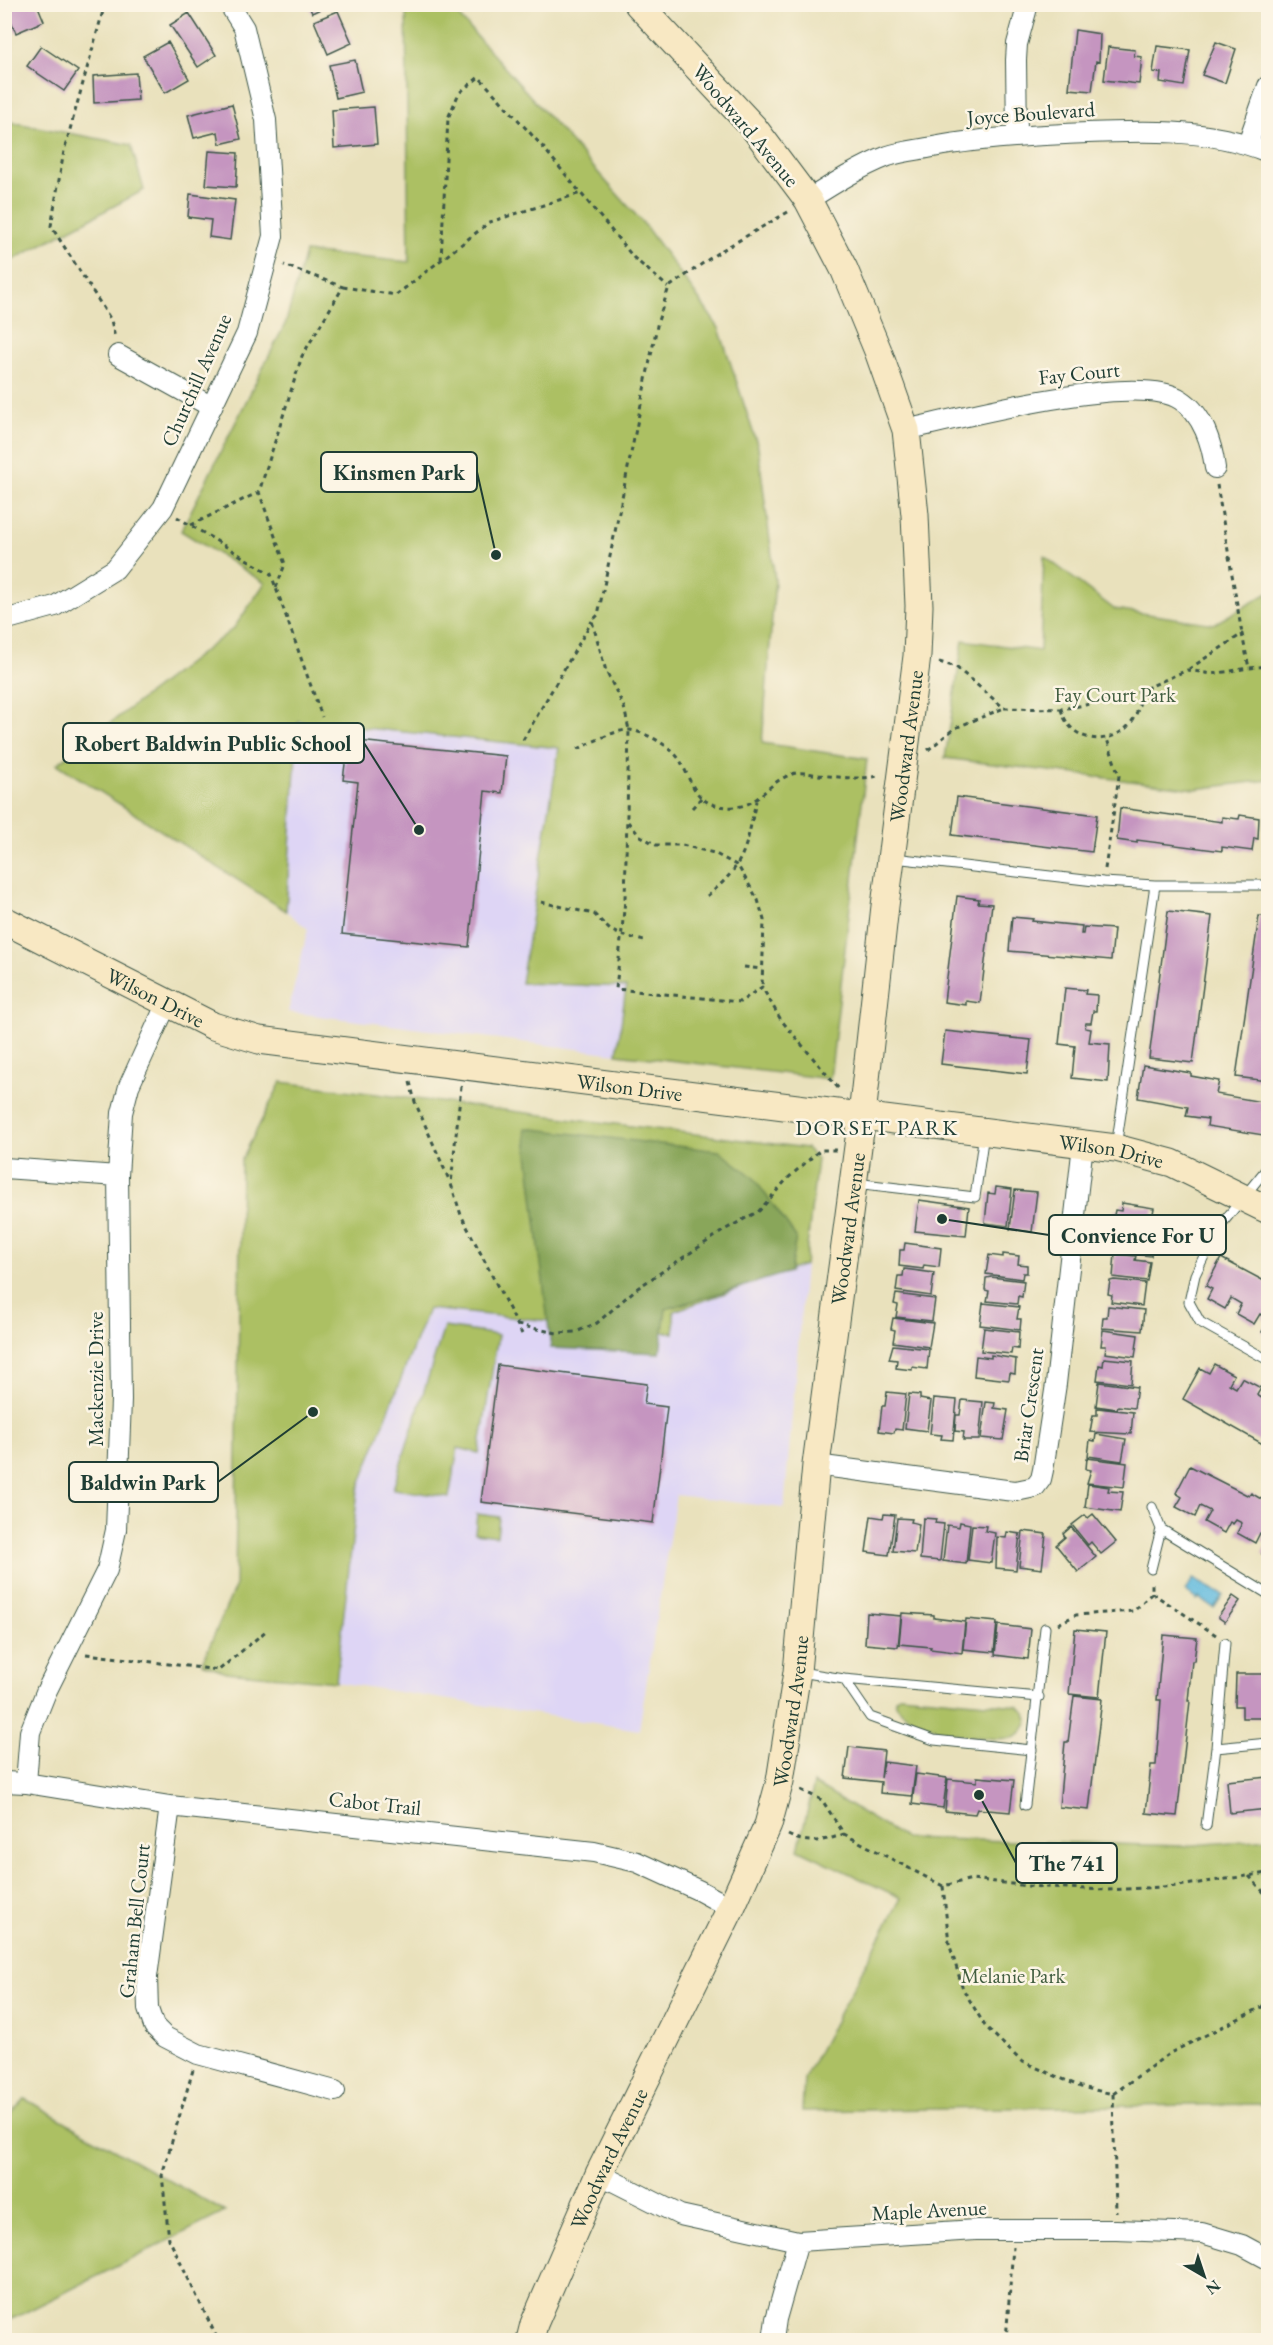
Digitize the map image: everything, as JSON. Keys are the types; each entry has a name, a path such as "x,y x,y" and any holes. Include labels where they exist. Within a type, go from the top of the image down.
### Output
{"street":[{"name":"Churchill Avenue","path":"4,620 54,606 115,569 163,508 247,333 273,236 266,120 244,28 230,4"},
{"name":"Woodward Avenue","path":"530,2340 534,2324 599,2174 731,1908 768,1825 780,1781 797,1672 816,1465 862,1116 901,771 917,656 919,606 915,515 906,430 878,351 844,269 808,200 754,128 638,4"},
{"path":"1017,136 1017,52 1028,4"},
{"path":"1248,143 1269,86"},
{"name":"Joyce Boulevard","path":"808,200 840,180 889,156 958,142 1017,136 1130,132 1194,134 1248,143 1269,152"},
{"path":"118,355 212,407"},
{"name":"Fay Court","path":"906,430 1041,400 1092,393 1154,390 1182,400 1200,421 1212,447 1215,468"},
{"name":"Wilson Drive","path":"4,920 213,1026 259,1040 1116,1148 1172,1163 1269,1210"},
{"name":"Mackenzie Drive","path":"26,1783 30,1732 46,1692 107,1570 116,1530 121,1400 118,1176 122,1113 129,1086 167,1003"},
{"name":"Briar Crescent","path":"816,1465 1006,1490 1016,1491 1035,1487 1041,1479 1043,1470 1056,1384 1083,1144"},
{"path":"4,1168 118,1176"},
{"name":"Cabot Trail","path":"4,1782 26,1783 170,1806 594,1852 637,1862 731,1908"},
{"name":"Graham Bell Court","path":"170,1806 147,1977 148,2010 154,2026 165,2037 198,2054 336,2091"},
{"name":"Maple Avenue","path":"599,2174 680,2215 798,2241 976,2230 1116,2230 1202,2233 1242,2245 1269,2259"},
{"path":"773,2340 776,2319 798,2241"}],"lane":[{"path":"891,858 1103,882 1155,885 1269,885"},
{"path":"1116,1148 1155,885"},
{"path":"853,1182 975,1197 984,1131"},
{"path":"1269,1167 1216,1232 1195,1275 1189,1302 1200,1322 1269,1360"},
{"path":"1151,1569 1161,1529 1152,1507"},
{"path":"1161,1529 1269,1594"},
{"path":"1025,1805 1045,1628"},
{"path":"1206,1826 1216,1748 1225,1643"},
{"path":"797,1672 844,1679 1039,1697"},
{"path":"844,1679 870,1717 934,1740 1032,1750"},
{"path":"1216,1748 1269,1743"}],"path":[{"path":"105,4 63,151 51,226 111,320 118,355"},
{"path":"441,260 448,118 459,93 479,77 542,146 634,258 669,287"},
{"path":"267,259 343,287 396,295 490,222 581,193"},
{"path":"524,740 592,621 598,615 658,321 669,287 719,252 808,200"},
{"path":"276,588 285,564 259,492 302,356 343,287"},
{"path":"1215,468 1249,668"},
{"path":"191,525 259,492"},
{"path":"163,508 271,574 322,717"},
{"path":"592,621 606,671 624,707 629,730 625,900 616,989 740,1002 762,987"},
{"path":"578,748 629,730 664,743 682,762 690,784 702,797 712,805 736,808 756,801 780,779 798,772 862,780 901,771 955,728 1004,708 1061,710 1103,702 1140,691 1187,670 1242,634"},
{"path":"917,656 956,667 1004,708"},
{"path":"1187,670 1212,674 1269,666"},
{"path":"1061,710 1064,720 1074,731 1092,738 1107,739 1126,729 1138,714 1140,691"},
{"path":"1103,882 1119,776 1107,739"},
{"path":"692,808 702,797"},
{"path":"707,896 726,881 738,866 745,851 756,801"},
{"path":"627,821 639,835 656,845 682,846 714,853 738,866 758,900 764,920 762,987 781,1020 840,1090"},
{"path":"541,902 594,914 610,930 621,936 644,941"},
{"path":"744,967 762,969"},
{"path":"402,1058 416,1102 462,1215 522,1334"},
{"path":"451,1184 464,1067"},
{"path":"517,1325 557,1333 576,1332 597,1323 636,1289 759,1211 787,1179 820,1150 857,1150"},
{"path":"1045,1628 1076,1615 1134,1611 1152,1593 1151,1569"},
{"path":"1152,1593 1205,1626 1225,1643"},
{"path":"67,1652 219,1670 267,1630"},
{"path":"780,1781 822,1800 844,1834 943,1886 972,1879 1027,1886 1106,1890 1178,1886 1269,1873"},
{"path":"768,1825 797,1840 820,1842 844,1834"},
{"path":"1250,1876 1269,1897"},
{"path":"943,1886 949,1943 963,1989 985,2026 1022,2061 1081,2087 1113,2094 1170,2053 1262,2007 1269,1998"},
{"path":"198,2054 162,2175 169,2239 218,2340"},
{"path":"1113,2094 1116,2230"},
{"path":"1006,2340 1014,2230"}],"shaded area":[{"path":"298,721 559,748 521,983 626,987 617,1054 288,1012 308,929 286,911"},
{"path":"805,1265 784,1508 676,1495 639,1730 336,1682 358,1490 428,1309 673,1333 674,1311"}],"green space":[{"path":"406,5 449,5 643,223 719,328 758,447 775,580 762,743 867,759 830,1079 617,1054 626,987 521,983 559,748 298,721 286,911 57,764 234,628 265,583 181,531 286,322 305,252 409,262"},
{"path":"5,121 131,145 144,190 5,264"},
{"name":"Fay Court Park","path":"1044,556 1114,609 1214,624 1268,593 1268,780 1195,789 945,758 963,640 1040,651"},
{"path":"281,1082 806,1148 817,1159 805,1265 674,1311 674,1333 428,1309 358,1490 336,1682 226,1672 202,1663 235,1587 241,1161"},
{"path":"525,1128 719,1151 753,1177 796,1237 790,1272 666,1309 660,1353 551,1348"},
{"path":"444,1327 498,1335 479,1453 458,1448 449,1497 393,1489"},
{"path":"477,1514 499,1517 497,1536 475,1533"},
{"path":"900,1695 1018,1706 1026,1713 1028,1720 1023,1730 1013,1737 1002,1739 967,1736 927,1726 911,1718 900,1709 895,1699"},
{"name":"Melanie Park","path":"814,1784 904,1838 1182,1846 1268,1839 1268,2110 1259,2104 802,2111 804,2079 901,1898 798,1849"},
{"path":"25,2099 225,2212 8,2321 4,2318 5,2119"}],"water":[{"path":"1193,1579 1223,1595 1214,1608 1185,1591"}],"building":[{"path":"4,4 37,4 44,21 16,33"},
{"path":"308,4 331,4 312,13"},
{"path":"338,11 352,43 328,54 314,21"},
{"path":"189,13 216,55 198,67 170,25"},
{"path":"1075,30 1100,34 1099,62 1096,61 1092,91 1069,89"},
{"path":"168,42 189,79 165,93 143,56"},
{"path":"1216,42 1236,49 1225,83 1202,75"},
{"path":"41,46 78,71 64,91 27,66"},
{"path":"1157,46 1190,50 1184,86 1160,82 1161,73 1153,72"},
{"path":"1108,47 1135,50 1134,56 1142,57 1139,84 1104,80"},
{"path":"355,60 362,92 336,98 329,65"},
{"path":"136,73 138,100 94,103 93,76"},
{"path":"232,104 241,139 220,144 218,132 194,138 188,115"},
{"path":"374,107 377,144 334,148 332,110"},
{"path":"209,151 238,153 236,187 206,185"},
{"path":"190,194 235,200 230,240 209,237 211,220 188,217"},
{"path":"348,740 506,756 502,793 485,791 469,947 342,934 358,782 343,780"},
{"path":"957,797 1097,815 1092,852 952,835"},
{"path":"1120,808 1222,822 1222,817 1239,819 1240,815 1259,818 1258,839 1254,838 1252,851 1222,847 1222,851 1137,840 1137,843 1117,840"},
{"path":"957,896 979,899 978,903 992,904 980,1003 966,1001 966,1005 944,1002"},
{"path":"1168,911 1212,916 1193,1063 1149,1058"},
{"path":"1259,916 1268,917 1268,1081 1236,1077"},
{"path":"1012,917 1082,926 1081,934 1083,934 1084,927 1114,929 1111,960 1009,951"},
{"path":"1065,988 1086,990 1085,994 1097,995 1096,1011 1093,1011 1091,1023 1086,1023 1085,1028 1091,1029 1089,1042 1110,1044 1108,1082 1072,1078 1075,1046 1059,1044"},
{"path":"945,1031 1031,1040 1027,1074 941,1064"},
{"path":"1143,1065 1191,1073 1191,1076 1219,1081 1216,1094 1268,1103 1263,1135 1207,1126 1208,1119 1186,1116 1188,1107 1138,1098"},
{"path":"996,1187 1012,1189 1008,1226 985,1223 988,1193 995,1194"},
{"path":"1015,1190 1037,1192 1032,1232 1010,1229"},
{"path":"919,1200 969,1207 966,1236 915,1231"},
{"path":"1122,1203 1154,1208 1150,1230 1112,1225 1115,1210 1121,1211"},
{"path":"1116,1228 1154,1233 1151,1256 1113,1251"},
{"path":"905,1243 941,1248 939,1267 924,1265 923,1269 899,1266 900,1250 904,1250"},
{"path":"1003,1254 1019,1256 1018,1264 1027,1265 1027,1273 1023,1273 1022,1279 986,1274 989,1255 1003,1257"},
{"path":"1115,1254 1136,1256 1135,1260 1150,1262 1147,1281 1113,1277"},
{"path":"1221,1258 1268,1283 1268,1321 1260,1314 1254,1324 1236,1314 1241,1304 1231,1298 1225,1309 1207,1299 1212,1289 1206,1286"},
{"path":"904,1269 934,1273 931,1296 896,1291 898,1276 903,1276"},
{"path":"986,1278 1024,1281 1022,1297 1018,1296 1017,1304 987,1301 989,1291 985,1290"},
{"path":"1110,1281 1145,1283 1142,1306 1111,1302 1112,1295 1108,1294"},
{"path":"896,1294 935,1299 932,1321 896,1317 898,1305 894,1304"},
{"path":"983,1303 1019,1307 1017,1319 1021,1319 1020,1330 980,1325"},
{"path":"1108,1306 1144,1310 1142,1331 1102,1328 1103,1317 1107,1317"},
{"path":"893,1318 933,1323 929,1347 893,1342 895,1330 891,1329"},
{"path":"1268,1321 1268,1335 1262,1332"},
{"path":"984,1328 1019,1332 1018,1349 1012,1348 1011,1354 981,1351"},
{"path":"1103,1330 1138,1335 1135,1357 1105,1353 1106,1346 1101,1346"},
{"path":"893,1345 929,1349 927,1369 896,1368 897,1360 889,1359"},
{"path":"991,1355 1016,1359 1015,1374 1010,1373 1009,1380 974,1376 976,1356 991,1358"},
{"path":"1104,1358 1133,1361 1131,1384 1097,1380 1099,1365 1103,1366"},
{"path":"1214,1364 1234,1375 1229,1384 1236,1388 1242,1378 1261,1388 1257,1395 1268,1402 1268,1447 1183,1399 1200,1368 1209,1373"},
{"path":"498,1365 647,1384 644,1404 667,1407 653,1523 481,1502"},
{"path":"1099,1382 1137,1387 1134,1408 1118,1406 1117,1409 1096,1406"},
{"path":"887,1392 906,1394 902,1430 895,1429 894,1433 879,1431 882,1406 885,1406"},
{"path":"909,1394 920,1395 920,1399 931,1401 927,1431 905,1428"},
{"path":"934,1398 957,1400 953,1440 941,1439 942,1435 930,1434"},
{"path":"962,1400 983,1402 979,1440 963,1440 964,1432 955,1431 956,1415 960,1415"},
{"path":"986,1402 995,1403 994,1408 1008,1410 1003,1440 981,1438"},
{"path":"1097,1408 1133,1412 1131,1434 1090,1432 1093,1415 1097,1415"},
{"path":"1096,1434 1126,1439 1122,1461 1088,1456 1090,1440 1095,1441"},
{"path":"1087,1458 1127,1463 1124,1487 1087,1483 1091,1470 1086,1469"},
{"path":"1190,1466 1249,1496 1251,1493 1268,1503 1268,1543 1262,1540 1265,1536 1260,1533 1255,1543 1237,1533 1242,1523 1236,1520 1233,1524 1230,1522 1224,1533 1204,1522 1210,1511 1200,1506 1195,1517 1176,1507 1182,1497 1176,1493"},
{"path":"1088,1484 1109,1487 1108,1491 1123,1492 1120,1512 1085,1507"},
{"path":"884,1514 895,1515 889,1555 866,1552 871,1516 883,1518"},
{"path":"1093,1514 1116,1542 1101,1554 1091,1542 1088,1545 1072,1525 1085,1515 1088,1518"},
{"path":"897,1518 912,1519 911,1522 919,1524 915,1553 893,1551"},
{"path":"923,1518 936,1519 935,1523 944,1524 940,1561 920,1559"},
{"path":"960,1522 970,1524 966,1564 943,1561 947,1525 959,1527"},
{"path":"972,1525 986,1526 985,1531 995,1533 991,1563 968,1560"},
{"path":"1071,1527 1096,1557 1078,1572 1056,1545"},
{"path":"1023,1531 1046,1534 1042,1569 1019,1566"},
{"path":"1007,1532 1020,1534 1016,1570 996,1568 997,1537 1006,1538"},
{"path":"1268,1543 1268,1557 1262,1554"},
{"path":"1233,1596 1240,1601 1225,1622 1218,1617"},
{"path":"867,1613 901,1616 898,1647 865,1644"},
{"path":"902,1613 934,1615 934,1618 965,1622 962,1653 899,1644"},
{"path":"966,1619 997,1622 994,1652 963,1649"},
{"path":"998,1625 1031,1629 1028,1659 995,1655"},
{"path":"1075,1629 1106,1632 1099,1697 1069,1694"},
{"path":"1163,1635 1197,1638 1194,1661 1192,1661 1188,1701 1190,1701 1177,1816 1146,1813 1151,1765 1156,1765 1161,1700 1157,1700"},
{"path":"1236,1674 1268,1674 1268,1706 1263,1705 1263,1718 1242,1718 1242,1706 1235,1706"},
{"path":"1074,1696 1102,1699 1089,1810 1059,1807 1065,1742 1068,1742"},
{"path":"849,1747 884,1751 881,1778 884,1762 916,1766 912,1796 880,1793 881,1782 845,1778"},
{"path":"916,1774 947,1778 943,1808 912,1804"},
{"path":"977,1777 1014,1780 1010,1812 977,1809 975,1814 945,1811 948,1779 977,1782"},
{"path":"1268,1777 1268,1809 1230,1813 1227,1781"}],"place":[{"name":"Kinsmen Park","path":"496,555"},
{"name":"Robert Baldwin Public School","path":"419,830"},
{"name":"Convience For U","path":"942,1219"},
{"name":"Baldwin Park","path":"313,1412"},
{"name":"The 741","path":"979,1795"}],"district":[{"name":"DORSET PARK","path":"877,1127"}]}
